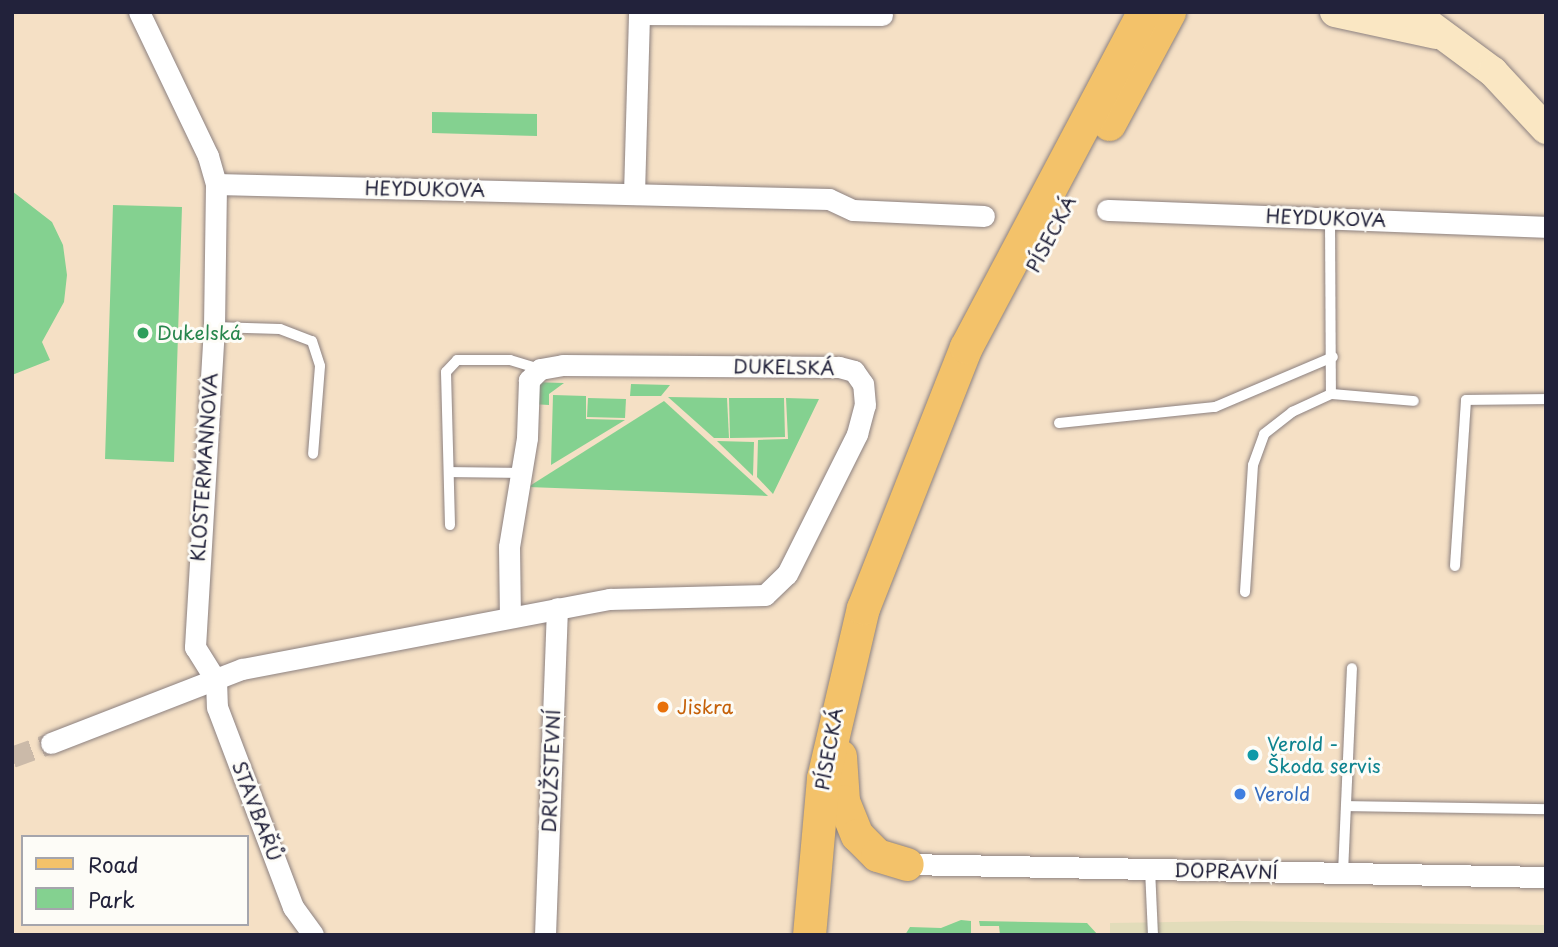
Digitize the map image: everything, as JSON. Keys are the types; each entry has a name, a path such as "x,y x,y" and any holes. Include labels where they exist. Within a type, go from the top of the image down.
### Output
{"main road":[{"name":"PÍSECKÁ","path":"809,935 823,778 840,691 871,585 927,454 966,347 1143,12"},
{"name":"PÍSECKÁ","path":"927,454 981,368 1169,12"},
{"path":"840,691 843,801 857,835 877,855 907,864"}],"street":[{"name":"KLOSTERMANNOVA","path":"139,12 208,156 216,184 214,327 195,647 216,680"},
{"path":"1335,12 1443,35"},
{"path":"1412,12 1493,72 1546,129"},
{"path":"634,194 639,13 882,19"},
{"name":"HEYDUKOVA","path":"216,184 829,199 853,209 984,216"},
{"name":"HEYDUKOVA","path":"1107,210 1546,227"},
{"name":"DUKELSKÁ","path":"51,743 242,669 510,615 609,599 765,595 787,575 856,434 865,405 863,384 854,371 839,366 563,365 540,369"},
{"path":"510,615 509,547 521,474 529,380 540,369"},
{"name":"DRUŽSTEVNÍ","path":"545,935 557,608"},
{"name":"STAVBAŘŮ","path":"216,680 217,707 293,907 313,935"},
{"name":"DOPRAVNÍ","path":"907,864 1546,877"}],"lane":[{"path":"1330,219 1333,357 1331,394"},
{"path":"214,327 280,329 312,341 320,366 313,454"},
{"path":"1059,423 1215,407 1333,357"},
{"path":"450,525 446,372 451,363 457,360 510,360 540,369"},
{"path":"1245,592 1253,465 1264,433 1292,412 1331,394 1414,401"},
{"path":"1455,566 1466,400 1546,399"},
{"path":"449,472 521,474"},
{"path":"1343,873 1352,668"},
{"path":"1346,806 1546,809"},
{"path":"1150,869 1153,935"}],"shaded area":[{"path":"1237,921 1546,925 1546,935 1110,935 1110,923"}],"green space":[{"path":"432,112 537,114 537,136 432,133"},
{"path":"12,191 52,222 63,245 67,275 64,302 42,342 50,360 12,375"},
{"name":"Dukelská","path":"113,205 182,207 174,462 105,459"},
{"path":"533,382 564,383 549,394 549,405 532,404"},
{"path":"631,384 670,385 661,396 630,396"},
{"path":"553,395 586,396 586,419 625,420 551,465"},
{"path":"668,397 727,398 729,438 714,438"},
{"path":"588,398 626,399 625,418 587,417"},
{"path":"729,398 784,398 785,437 730,438"},
{"path":"786,398 819,399 773,494 757,477 758,440 788,439"},
{"path":"664,401 768,496 528,487"},
{"path":"717,441 754,442 753,476"},
{"path":"961,920 971,921 971,935 905,935 910,927 941,928"},
{"path":"979,921 1087,923 1098,935 1000,935 999,926 980,926"}],"tunnel":[{"path":"12,757 51,743"}],"place":[{"name":"Dukelská","path":"143,333"},
{"name":"Jiskra","path":"663,707"},
{"name":"Verold - Škoda servis","path":"1253,755"},
{"name":"Verold","path":"1240,794"}]}
